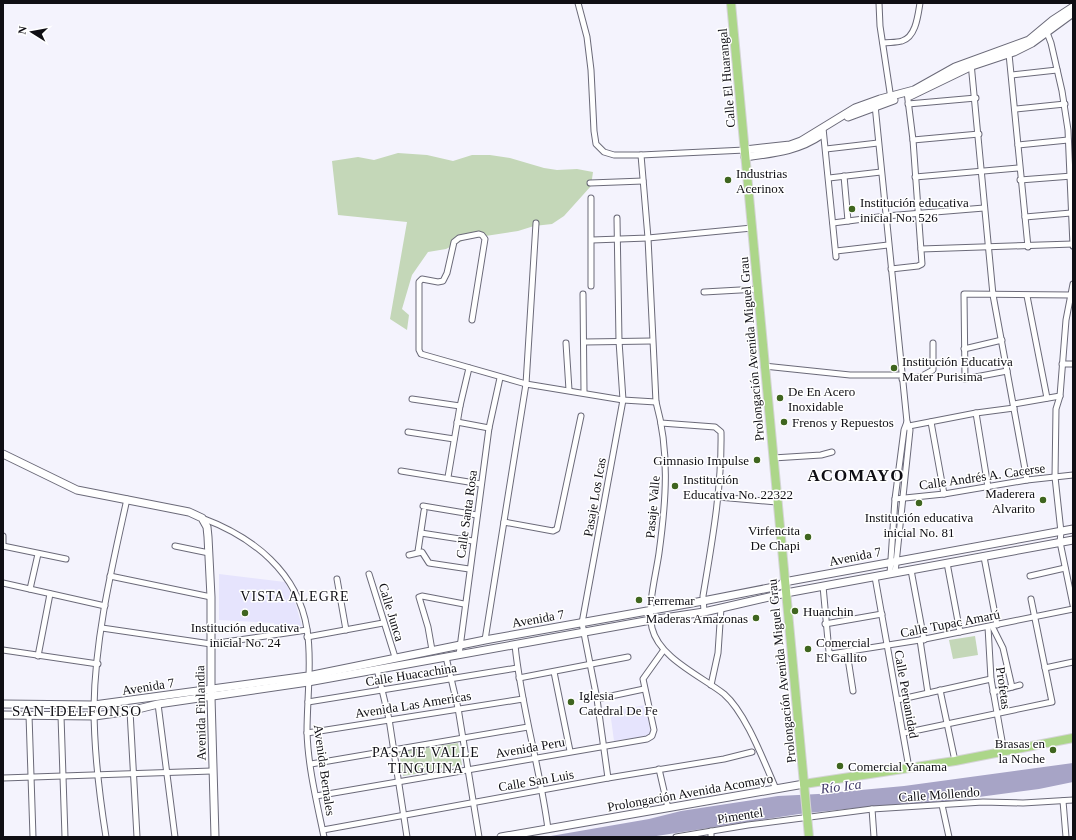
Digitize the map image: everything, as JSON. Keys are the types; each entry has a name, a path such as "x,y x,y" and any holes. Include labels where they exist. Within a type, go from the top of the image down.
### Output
{"main road":[{"name":"Calle El Huarangal","path":"731,3 745,153"},
{"name":"Prolongación Avenida Miguel Grau","path":"745,153 809,837"},
{"name":"Prolongación Avenida Acomayo","path":"804,788 1073,738"}],"street":[{"path":"578,3 587,37 591,70 596,144 604,152 614,155 745,153 790,145 801,141 824,130 856,108 891,98 976,98"},
{"path":"879,3 880,26 891,98"},
{"path":"883,43 902,41 908,38 918,19 920,3"},
{"path":"907,98 971,64 1029,40 1073,8"},
{"path":"971,64 1009,54 1032,43 1045,29 1073,13"},
{"path":"921,249 1073,245 1071,176 1064,104 1057,70 1045,29"},
{"path":"1009,54 1020,180 1028,247"},
{"path":"971,64 976,98 984,208 993,295 1027,480"},
{"path":"1012,75 1057,70"},
{"path":"891,269 920,266 922,264 913,140 907,98"},
{"path":"874,104 902,377 910,430 893,562"},
{"path":"1015,109 1064,104"},
{"path":"824,130 830,178 836,257"},
{"path":"913,140 979,134"},
{"path":"1018,145 1068,140"},
{"path":"826,150 878,143"},
{"name":"Pasaje Valle","path":"641,155 648,238 656,402 661,423 666,480 662,531 650,611 650,620 654,635 663,651 725,695 743,719 776,789"},
{"path":"915,177 1020,168"},
{"path":"830,178 881,172"},
{"path":"844,176 848,221"},
{"path":"1020,180 1071,176"},
{"path":"590,183 643,181"},
{"path":"591,198 591,286"},
{"path":"833,223 886,216 984,208"},
{"path":"1025,217 1071,213"},
{"name":"Pasaje Los Icas","path":"608,778 597,698 582,623 623,400 619,342 617,218"},
{"path":"485,640 526,384 536,223"},
{"path":"592,240 648,238 752,228"},
{"path":"472,320 485,240 479,234 458,238 454,242 447,273 443,281 438,282 422,280 419,282 419,350 421,354 500,378 526,384 584,392 623,400 656,402"},
{"path":"836,251 888,245"},
{"path":"1073,284 1066,320 1060,396 1056,409 1055,477 1061,532 1060,542 1073,606"},
{"path":"704,292 758,289"},
{"path":"583,294 585,342 584,392"},
{"path":"1007,371 965,378 964,294 1071,296"},
{"path":"1027,296 1047,398"},
{"path":"1066,320 1073,320"},
{"path":"964,349 1002,340"},
{"path":"585,342 652,341"},
{"path":"566,343 569,390"},
{"path":"764,366 850,375 920,377 933,370 933,343"},
{"path":"1062,364 1073,364"},
{"path":"448,477 460,406 469,368"},
{"name":"Calle Santa Rosa","path":"459,654 464,604 489,428 500,378"},
{"path":"908,424 931,422 1060,396"},
{"path":"412,399 460,406"},
{"path":"976,413 988,487"},
{"path":"504,522 553,531 557,529 581,416"},
{"path":"457,422 489,428"},
{"path":"931,422 944,494"},
{"path":"661,423 715,427 720,430 722,462 703,602 704,612"},
{"path":"893,574 895,499 904,430 908,424"},
{"path":"408,432 454,439"},
{"path":"773,458 820,455 832,452"},
{"path":"3,454 77,490 189,512 202,518"},
{"path":"401,471 448,477 481,484"},
{"name":"Calle Andrés A. Cacerse","path":"895,499 944,494 1027,480 1073,475"},
{"path":"718,498 777,502"},
{"path":"106,837 96,774 94,705 105,606 110,576 128,499"},
{"path":"418,551 423,509 477,515"},
{"name":"Avenida Finlandia","path":"202,518 207,527 211,597 212,771 215,837"},
{"name":"Avenida Bernales","path":"202,518 223,526 251,543 290,581 298,598 307,630 307,733 316,796 324,837"},
{"name":"Avenida 7","path":"3,704 94,705 211,688 308,679 395,657 703,602 779,586 784,582 1073,530"},
{"path":"420,533 473,541"},
{"path":"3,536 3,545 66,559"},
{"name":"Avenida 7","path":"3,715 95,716 130,711 158,704 211,697 308,679 377,669 515,645 650,620 704,612 786,593 1073,540"},
{"path":"175,546 209,553"},
{"path":"409,555 418,551 424,553 427,560 431,564 469,569"},
{"path":"30,589 38,554"},
{"name":"Profetas","path":"984,557 992,626 991,679 1004,752"},
{"path":"947,563 960,632"},
{"path":"1030,576 1065,568"},
{"path":"911,570 922,640 928,693"},
{"name":"Calle Junca","path":"369,574 383,623 395,657"},
{"path":"110,576 211,597"},
{"name":"Calle Peruanidad","path":"875,577 904,733 909,768"},
{"path":"337,579 346,630"},
{"path":"3,583 105,606"},
{"path":"823,586 825,624 882,614"},
{"path":"38,656 50,594"},
{"path":"432,650 428,627 418,597 422,596 464,604"},
{"path":"904,733 1052,702 1030,599"},
{"path":"711,685 718,653 721,608"},
{"name":"Calle Tupac Amarú","path":"825,624 830,654 922,640 1073,609"},
{"path":"307,637 383,623"},
{"path":"992,626 1003,648 1012,687"},
{"path":"102,628 211,644 307,630"},
{"path":"515,645 517,668 528,727 543,791 548,829"},
{"path":"3,650 98,664"},
{"path":"597,698 644,689 644,676 663,651"},
{"path":"847,652 853,691"},
{"path":"446,657 458,708 479,837"},
{"path":"519,678 628,657"},
{"path":"1044,668 1073,662"},
{"name":"Calle Huacachina","path":"308,702 517,668"},
{"path":"377,669 389,719 408,837"},
{"path":"554,672 570,751"},
{"path":"897,700 991,679"},
{"path":"993,692 1020,685"},
{"name":"Avenida Peru","path":"316,796 570,751 647,739 652,736 654,730 644,689"},
{"path":"940,690 955,761"},
{"name":"Avenida Las Americas","path":"307,733 523,698"},
{"path":"158,704 168,771 175,837"},
{"path":"130,711 137,837"},
{"path":"29,715 33,837"},
{"path":"61,716 65,837"},
{"path":"311,764 528,727"},
{"name":"Calle San Luis","path":"323,830 608,778 724,759 752,752"},
{"path":"659,769 668,808"},
{"path":"3,778 168,771 212,771"},
{"name":"Prolongación Avenida Acomayo","path":"501,837 521,836 548,829 776,789 804,788"},
{"name":"Calle Mollendo","path":"807,816 872,809 983,802 1022,803 1073,800"},
{"path":"1063,801 1066,837"},
{"path":"942,805 949,837"},
{"path":"872,809 874,837"},
{"name":"Pimentel","path":"676,837 807,816"},
{"path":"711,831 712,837"}],"shaded area":[{"path":"219,574 285,582 295,602 302,626 276,630 274,623 219,620"},
{"path":"646,705 651,735 614,741 610,711"},
{"name":"Río Ica","path":"1073,763 1073,782 1039,789 949,801 799,814 650,837 545,837 649,819 681,811 778,796 904,786"}],"green space":[{"path":"398,153 427,155 453,161 472,155 490,155 510,158 544,168 557,170 577,169 593,172 591,186 564,216 552,224 466,239 446,249 428,252 412,275 402,309 409,315 407,330 390,319 407,222 338,215 332,161 358,157 374,160"},
{"path":"975,636 978,655 953,659 949,640"},
{"path":"458,743 462,765 435,769 431,747"},
{"path":"430,747 434,771 403,776 399,752"}],"place":[{"name":"Industrias Acerinox","path":"728,180"},
{"name":"Institución educativa inicial No. 526","path":"852,209"},
{"name":"Institución Educativa Mater Purisima","path":"894,368"},
{"name":"De En Acero Inoxidable","path":"780,398"},
{"name":"Frenos y Repuestos","path":"784,422"},
{"name":"Gimnasio Impulse","path":"757,460"},
{"name":"Institución Educativa No. 22322","path":"675,486"},
{"name":"Maderera Alvarito","path":"1043,500"},
{"name":"Institución educativa inicial No. 81","path":"919,503"},
{"name":"Virfencita De Chapi","path":"808,537"},
{"name":"Ferremar","path":"639,600"},
{"name":"Huanchin","path":"795,611"},
{"name":"Institución educativa inicial No. 24","path":"245,613"},
{"name":"Maderas Amazonas","path":"756,618"},
{"name":"Comercial El Gallito","path":"808,649"},
{"name":"Iglesia Catedral De Fe","path":"571,702"},
{"name":"Brasas en la Noche","path":"1053,750"},
{"name":"Comercial Yanama","path":"840,766"}],"district":[{"name":"ACOMAYO","path":"856,475"},
{"name":"VISTA ALEGRE","path":"295,596"},
{"name":"SAN IDELFONSO","path":"77,711"},
{"name":"PASAJE VALLE TINGUINA","path":"426,760"}]}
